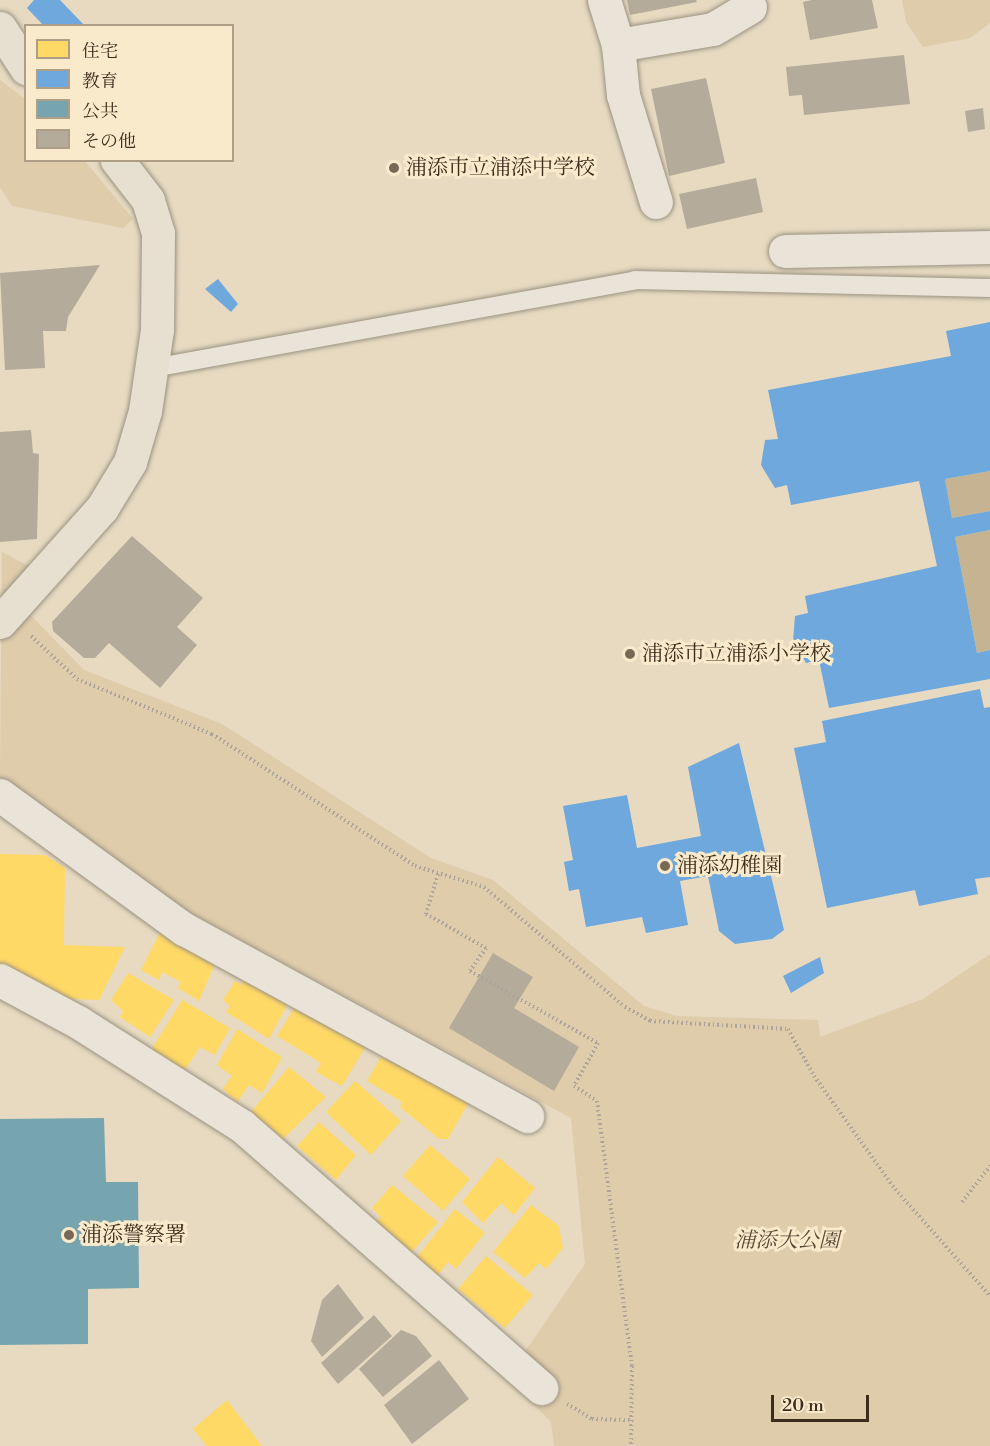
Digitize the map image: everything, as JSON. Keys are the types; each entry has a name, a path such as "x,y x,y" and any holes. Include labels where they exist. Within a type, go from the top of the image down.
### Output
{"main road":[{"path":"0,28 24,65"},
{"path":"11,625 102,508 118,480 133,452 153,368 158,233 148,200 119,162"}],"street":[{"path":"604,0 618,45 623,95 656,202"},
{"path":"618,45 713,29 752,2"},
{"path":"785,251 990,247"},
{"path":"0,795 184,929 527,1116"},
{"path":"0,980 78,1022 242,1126 541,1388"}],"lane":[{"path":"153,368 635,280 990,288"}],"path":[{"path":"11,625 77,679 212,734 336,818 438,874 484,887 625,1007 650,1021 788,1029 814,1076 895,1189 990,1296"},
{"path":"438,874 426,914 486,948 470,971 598,1043 574,1086 597,1101 632,1366 631,1446"},
{"path":"962,1202 990,1166"},
{"path":"541,1388 592,1419 630,1420"}],"green space":[{"path":"902,0 990,0 990,23 970,38 923,47 906,22"},
{"path":"0,80 24,98 24,162 86,162 133,219 123,228 12,206 0,187"},
{"name":"浦添大公園","path":"2,552 36,570 12,596 84,670 222,724 431,858 493,880 644,1006 677,1016 818,1020 820,1037 923,999 990,954 990,1446 554,1446 551,1422 507,1378 585,1264 571,1118 163,898 0,778"}],"shaded area":[{"path":"990,471 990,511 952,518 945,479"},
{"path":"990,530 990,650 977,653 955,537"}],"building: 住宅":[{"path":"0,854 45,855 65,868 64,945 125,947 99,1000 50,998 0,969"},
{"path":"160,932 217,959 199,1001 178,988 181,982 162,972 159,980 141,970"},
{"path":"128,973 174,1000 150,1037 120,1017 123,1011 111,1000"},
{"path":"245,978 289,1001 269,1039 226,1012 230,1006 223,1000 235,981 241,985"},
{"path":"182,1000 230,1028 215,1055 200,1047 185,1070 148,1055"},
{"path":"296,1005 367,1044 342,1086 316,1072 321,1063 277,1036"},
{"path":"237,1029 282,1057 262,1093 249,1085 237,1102 223,1089 232,1076 217,1065"},
{"path":"381,1057 471,1098 448,1139 439,1139 400,1107 402,1102 367,1081"},
{"path":"289,1067 326,1097 283,1139 251,1112"},
{"path":"355,1081 401,1121 371,1155 326,1112"},
{"path":"319,1122 356,1155 336,1180 297,1146"},
{"path":"430,1145 470,1179 443,1211 403,1176"},
{"path":"498,1157 535,1188 514,1215 501,1203 483,1223 462,1202"},
{"path":"392,1185 438,1222 411,1253 375,1223 381,1217 372,1208"},
{"path":"531,1205 559,1226 563,1248 546,1269 539,1263 525,1278 493,1252"},
{"path":"455,1209 485,1233 456,1269 448,1262 434,1280 413,1262"},
{"path":"486,1256 533,1295 505,1328 458,1289"},
{"path":"227,1400 262,1446 207,1446 193,1429"}],"building: 教育":[{"path":"34,0 60,0 83,24 42,24 27,8"},
{"path":"218,279 238,304 231,312 205,289"},
{"path":"990,322 990,471 945,479 952,518 990,511 990,530 955,537 977,653 990,650 990,679 829,708 819,660 806,663 793,641 795,616 808,613 805,596 937,566 919,481 791,505 787,485 775,488 761,465 765,440 778,439 768,390 951,356 946,331"},
{"path":"980,689 984,708 990,707 990,877 975,879 978,894 919,906 915,890 827,908 794,748 826,742 822,721"},
{"path":"739,743 784,930 772,939 735,944 719,931 708,876 680,881 688,925 646,933 642,917 586,927 579,889 569,891 564,862 573,860 563,806 627,795 637,848 701,836 688,767"},
{"path":"820,957 824,973 791,993 783,976"}],"building: 公共":[{"name":"浦添警察署","path":"104,1118 106,1182 138,1182 139,1288 88,1289 88,1344 0,1345 0,1119"}],"building: その他":[{"path":"627,0 696,0 697,2 630,15"},
{"path":"872,0 878,28 810,40 803,2"},
{"path":"904,55 910,104 804,115 802,95 789,96 786,67"},
{"path":"706,78 725,163 669,176 651,89"},
{"path":"983,108 985,129 968,132 965,111"},
{"path":"756,178 763,212 687,229 679,194"},
{"path":"100,265 68,317 66,331 43,331 45,368 5,370 0,273"},
{"path":"31,430 33,453 39,454 37,539 0,542 0,432"},
{"path":"132,536 203,598 177,627 197,645 160,688 109,643 95,658 84,658 53,631 52,622"},
{"path":"493,953 533,977 514,1008 579,1047 554,1091 449,1028"},
{"path":"338,1284 364,1318 322,1357 311,1341 322,1300"},
{"path":"374,1315 392,1336 338,1384 321,1363"},
{"path":"401,1330 416,1336 432,1356 383,1397 359,1369"},
{"path":"439,1360 469,1399 412,1444 384,1405"}],"place":[{"name":"浦添市立浦添中学校","path":"394,168"},
{"name":"浦添市立浦添小学校","path":"630,654"},
{"name":"浦添幼稚園","path":"665,866"},
{"name":"浦添警察署","path":"69,1235"}]}
